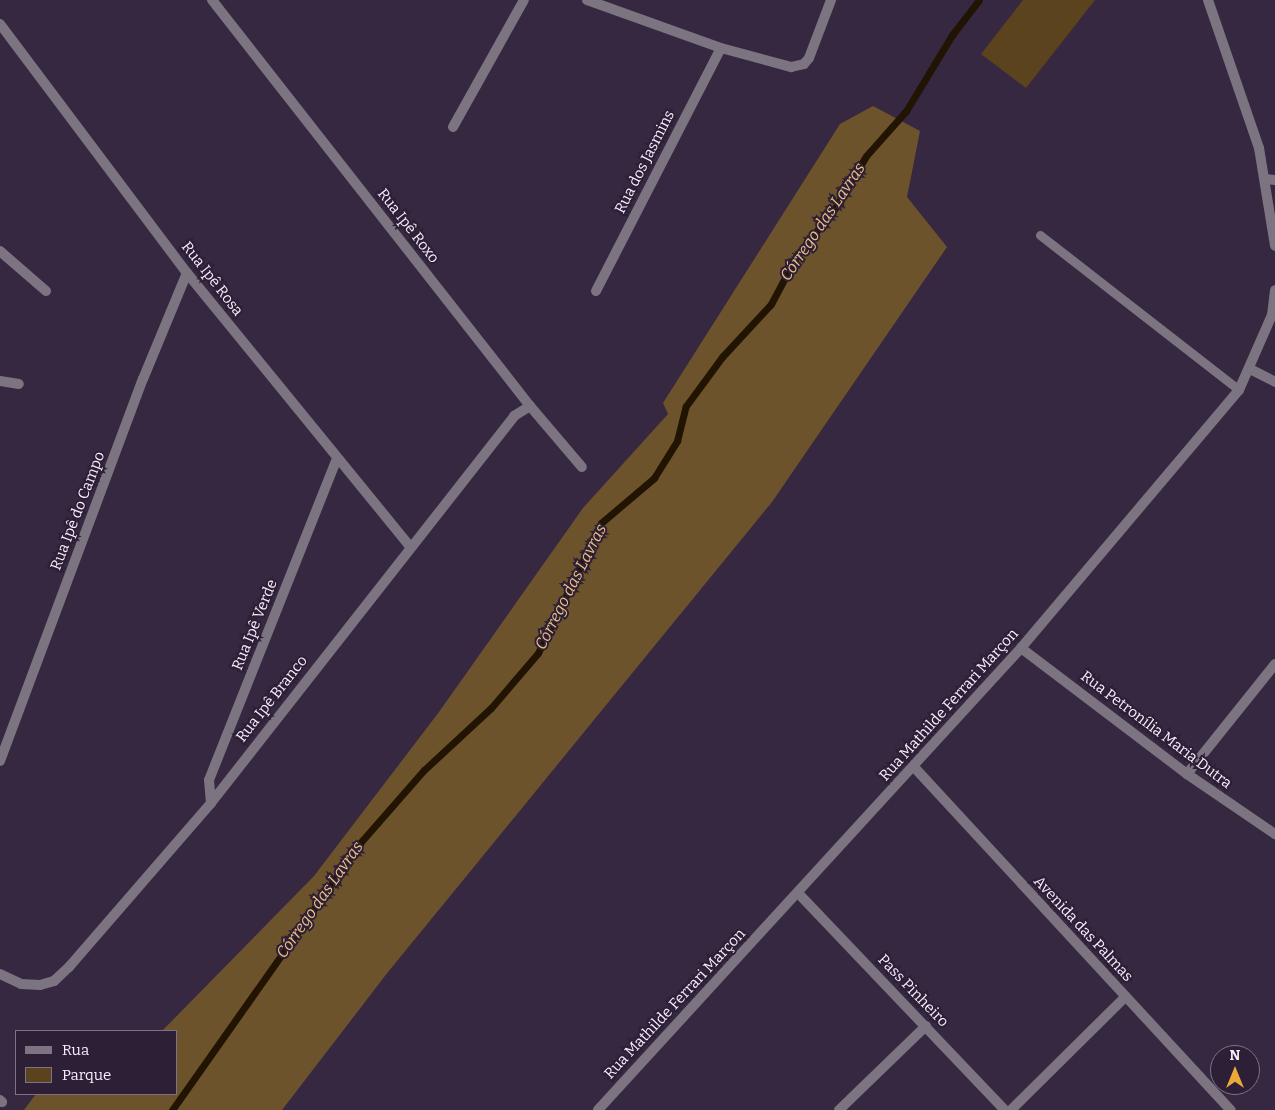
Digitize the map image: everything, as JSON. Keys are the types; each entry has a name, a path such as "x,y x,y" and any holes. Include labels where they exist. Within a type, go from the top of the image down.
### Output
{"street":[{"name":"Rua Ipê Roxo","path":"212,0 530,406 582,468"},
{"path":"453,127 524,0"},
{"path":"587,0 720,48 790,67 804,64 816,45 831,0"},
{"path":"1208,0 1270,179 1275,246"},
{"name":"Rua Ipê Rosa","path":"0,24 187,273 410,546"},
{"name":"Rua dos Jasmins","path":"596,290 720,48"},
{"path":"0,251 46,290"},
{"name":"Rua Ipê do Campo","path":"0,762 143,379 187,273"},
{"name":"Rua Mathilde Ferrari Marçon","path":"598,1110 914,767 1020,648 1239,390 1250,369 1272,315 1275,290"},
{"path":"1250,369 1275,382"},
{"path":"0,381 19,384"},
{"name":"Rua Ipê Branco","path":"0,974 21,984 54,981 70,967 210,803 514,416 530,406"},
{"name":"Rua Ipê Verde","path":"210,803 209,780 337,459"},
{"name":"Rua Petronília Maria Dutra","path":"1020,648 1187,774 1275,834"},
{"path":"1187,774 1275,664"},
{"name":"Avenida das Palmas","path":"914,767 1231,1110"},
{"name":"Pass Pinheiro","path":"798,893 1005,1110"},
{"path":"1011,1110 1125,997"},
{"path":"840,1110 926,1026"}],"lane":[{"path":"1040,235 1239,390"}],"green space":[{"path":"1023,0 1095,0 1026,88 981,54"}],"shaded area":[{"path":"873,106 920,131 907,197 947,247 772,502 388,972 282,1110 24,1110 35,1095 178,1095 178,1030 163,1030 314,876 439,712 583,508 668,414 663,403 840,124"}],"waterway":[{"name":"Córrego das Lavras","path":"172,1110 360,843 424,770 491,708 538,653 601,523 654,478 677,441 686,406 722,357 771,304 797,255 833,211 866,156 906,111 952,35 979,0"}]}
